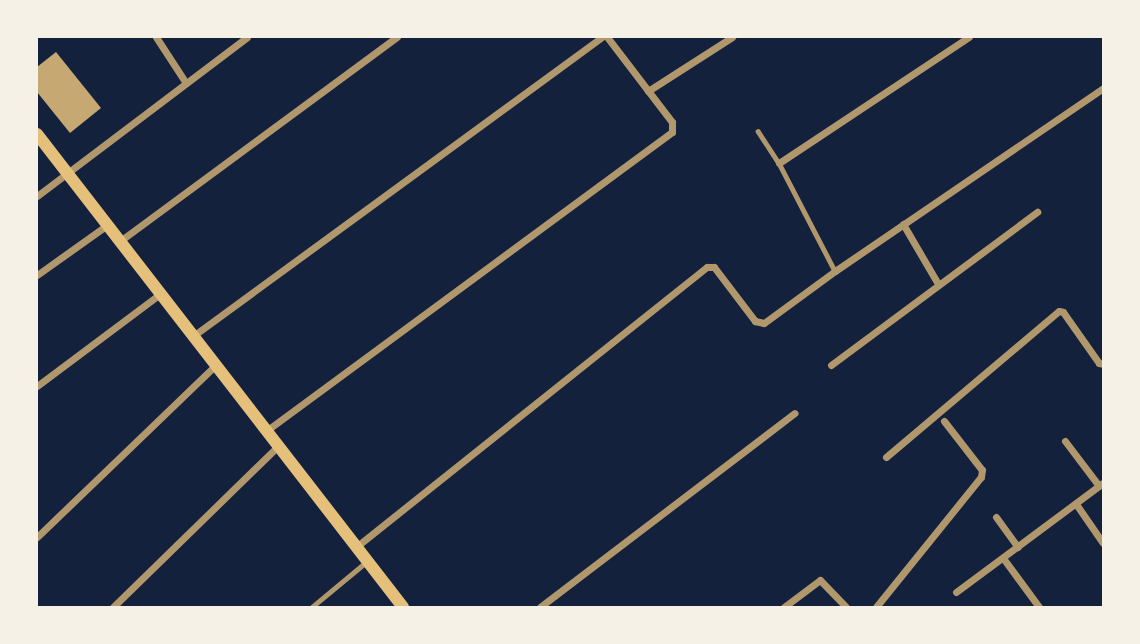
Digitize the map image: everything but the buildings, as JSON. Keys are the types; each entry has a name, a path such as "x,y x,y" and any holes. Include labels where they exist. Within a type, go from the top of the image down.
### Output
{"main road":[{"path":"37,134 403,607"}],"street":[{"path":"156,37 186,83"},
{"path":"37,196 247,37"},
{"path":"120,241 397,37"},
{"path":"193,336 604,37 648,91 673,127 660,140 266,431"},
{"path":"648,91 732,37"},
{"path":"779,163 969,37"},
{"path":"356,547 707,267 714,267 759,324 764,323 835,271 1103,88"},
{"path":"831,365 1037,212"},
{"path":"903,224 938,284"},
{"path":"37,275 107,225"},
{"path":"37,386 160,294"},
{"path":"886,457 1059,311 1063,312 1099,363 1103,364"},
{"path":"37,537 216,365"},
{"path":"540,607 795,413"},
{"path":"876,607 981,477 982,470 944,421"},
{"path":"956,592 1101,485 1065,441"},
{"path":"113,607 278,446"},
{"path":"1076,504 1103,543"},
{"path":"996,517 1018,547"},
{"path":"1003,558 1039,607"},
{"path":"784,607 820,580 846,607"}],"lane":[{"path":"758,131 779,163 835,271"},
{"path":"312,607 368,562"}]}
